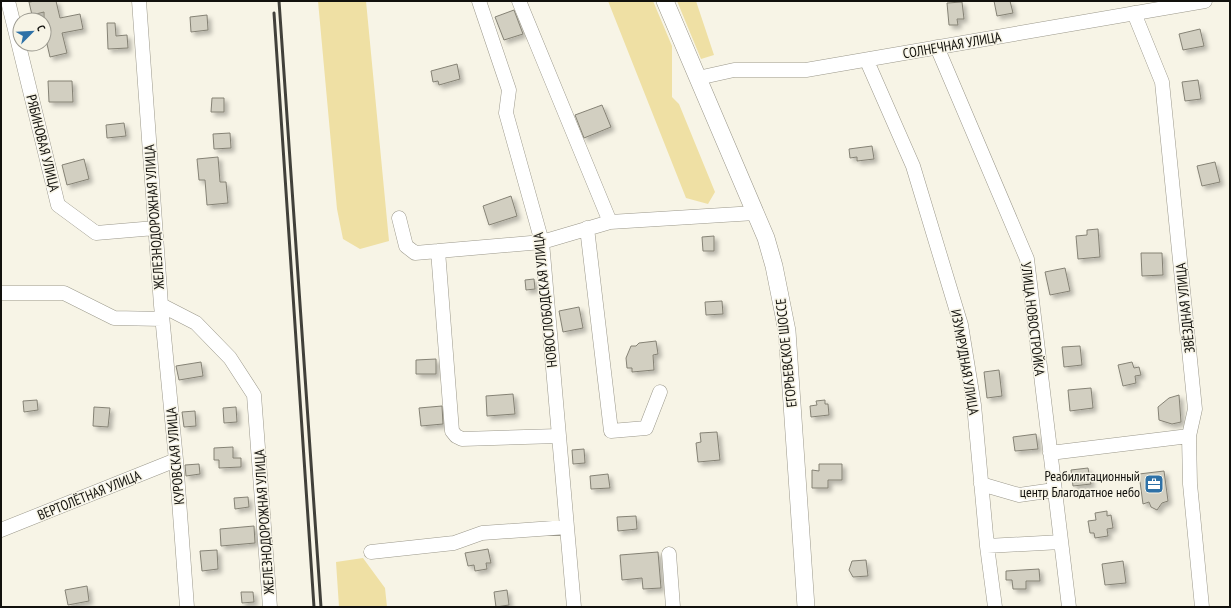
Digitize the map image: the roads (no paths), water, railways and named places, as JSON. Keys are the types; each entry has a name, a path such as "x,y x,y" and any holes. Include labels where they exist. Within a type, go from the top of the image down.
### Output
{"main road":[{"name":"ЕГОРЬЕВСКОЕ ШОССЕ","path":"665,1 755,213 772,259 787,332 806,607"}],"street":[{"name":"РЯБИНОВАЯ УЛИЦА","path":"8,1 58,205 96,233 155,228"},
{"name":"ЖЕЛЕЗНОДОРОЖНАЯ УЛИЦА","path":"139,1 161,305 196,323 230,358 254,395 270,607"},
{"name":"НОВОСЛОБОДСКАЯ УЛИЦА","path":"479,1 509,90 506,113 542,242 574,607"},
{"path":"518,1 610,222"},
{"name":"СОЛНЕЧНАЯ УЛИЦА","path":"698,78 734,70 797,71 867,61 1205,1"},
{"name":"ЗВЁЗДНАЯ УЛИЦА","path":"1134,13 1162,82 1195,409 1189,436 1190,484 1202,607"},
{"name":"УЛИЦА НОВОСТРОЙКА","path":"937,48 1027,258 1069,607"},
{"name":"ИЗУМРУДНАЯ УЛИЦА","path":"867,61 913,166 961,325 974,405 987,546 995,607"},
{"path":"399,218 406,246 415,253 542,242 610,222 755,213"},
{"path":"587,228 611,431 646,428 660,392"},
{"path":"438,251 452,431 462,440 558,436"},
{"path":"1,293 64,293 114,318 162,319"},
{"name":"КУРОВСКАЯ УЛИЦА","path":"161,305 176,460 187,607"},
{"path":"1050,453 1189,436"},
{"name":"ВЕРТОЛЁТНАЯ УЛИЦА","path":"1,530 176,460"},
{"path":"981,484 1019,495 1054,490"},
{"path":"371,552 454,543 482,534 567,527"},
{"path":"987,546 1061,542"},
{"path":"669,554 673,607"}],"railway":[{"path":"279,1 321,607"},
{"path":"274,13 314,607"}],"place":[{"name":"Реабилитационный центр Благодатное небо","path":"1154,484"}]}
